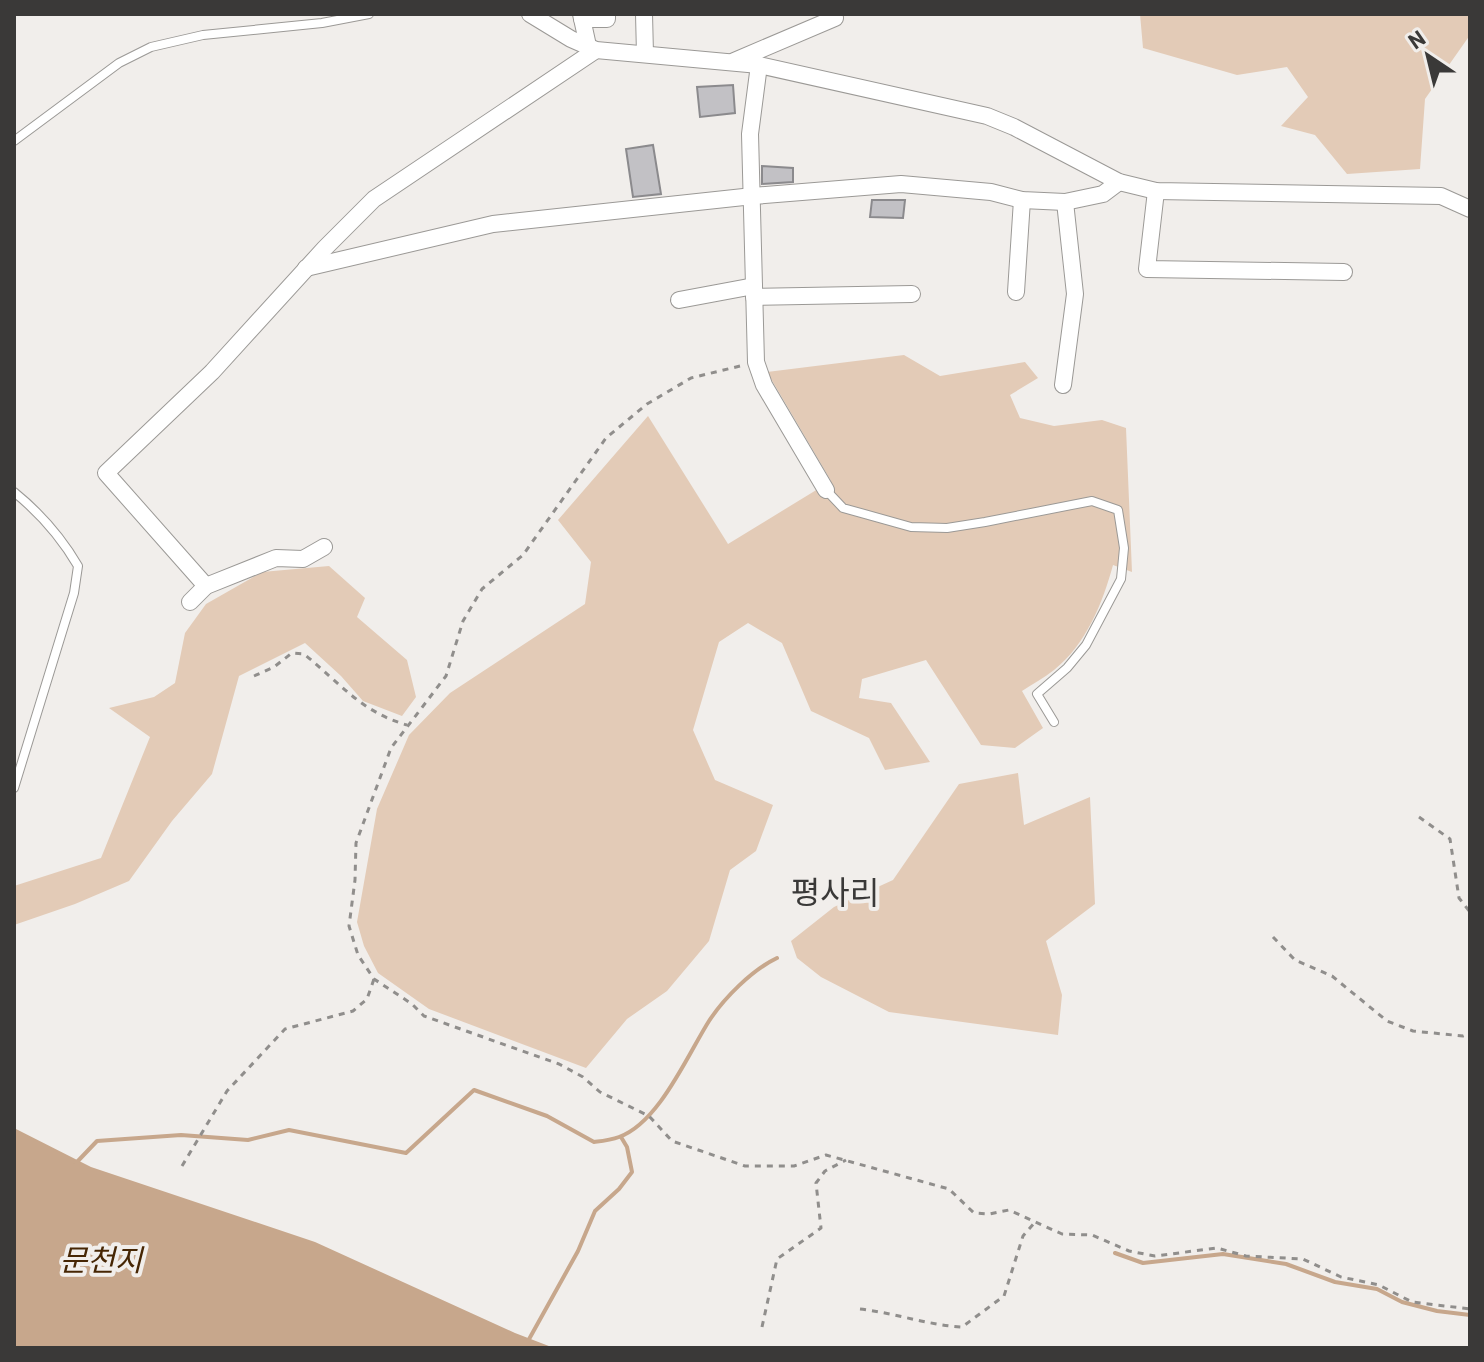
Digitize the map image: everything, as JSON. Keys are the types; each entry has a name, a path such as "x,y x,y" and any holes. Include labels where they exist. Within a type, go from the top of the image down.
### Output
{"street":[{"path":"530,14 592,48 759,65 987,116 1119,182 1156,191 1441,196 1470,209"},
{"path":"592,48 582,17 607,19 607,14"},
{"path":"638,14 642,54"},
{"path":"642,54 644,14"},
{"path":"731,62 835,18 834,14"},
{"path":"206,586 106,473 212,372 306,268 374,199 592,48"},
{"path":"759,65 750,134 756,362 764,385 826,490"},
{"path":"306,268 493,224 753,196 901,184 991,192 1022,200 1065,202 1103,194 1119,182"},
{"path":"1156,191 1147,269 1344,272"},
{"path":"1016,292 1022,200"},
{"path":"1063,385 1075,294 1065,202"},
{"path":"679,300 754,292 912,294"},
{"path":"190,602 206,586 276,558 303,559 324,547"}],"lane":[{"path":"14,141 119,63 151,47 203,35 322,23 369,14"},
{"path":"826,490 843,508 911,527 947,528 1092,501 1118,510 1124,548 1121,579 1086,645 1067,668 1037,694 1054,722"},
{"path":"14,492 64,542 78,566 74,593 14,788"}],"path":[{"path":"756,362 691,378 647,404 606,438 523,555 482,589 463,621 446,676 391,748 356,843 349,926 358,955 374,979 412,1004 424,1016 559,1064 583,1077 600,1092 649,1116 672,1141 745,1166 794,1166 826,1155 949,1189 974,1213 1009,1210 1062,1234 1092,1235 1129,1251 1155,1256 1217,1248 1246,1256 1303,1259 1341,1277 1379,1285 1412,1302 1470,1309"},
{"path":"254,676 274,667 292,653 304,654 366,708 386,719 408,725"},
{"path":"1419,817 1450,839 1459,898 1470,912"},
{"path":"1273,937 1295,960 1332,976 1387,1021 1413,1031 1463,1036 1470,1033"},
{"path":"182,1166 227,1091 285,1029 353,1011 367,999 374,979"},
{"path":"762,1327 777,1259 821,1228 816,1183 825,1171 846,1160"},
{"path":"860,1309 889,1312 933,1325 962,1327 1004,1296 1023,1236 1036,1221"}],"shaded area":[{"path":"1140,14 1470,14 1470,35 1425,99 1420,169 1347,174 1315,135 1281,126 1308,97 1287,67 1237,75 1143,48"},
{"path":"904,355 940,376 1025,362 1038,378 1010,395 1020,418 1054,426 1102,420 1126,428 1132,572 1113,565 1104,594 1084,636 1054,670 1022,691 1043,728 1015,748 981,745 926,660 862,679 859,698 891,703 930,762 885,770 869,738 811,711 782,643 748,623 719,642 693,730 715,780 773,805 756,851 730,870 709,941 667,991 627,1019 586,1068 429,1009 378,973 364,946 357,922 377,809 409,735 450,693 585,604 591,562 558,520 648,416 728,544 831,481 767,372"},
{"path":"329,566 365,598 357,617 407,660 416,697 402,716 363,701 305,643 239,676 212,774 172,821 129,881 14,925 14,886 101,858 150,737 109,708 154,697 175,683 185,633 206,604 262,572"},
{"path":"1018,773 1024,825 1090,797 1095,904 1046,941 1062,995 1058,1035 889,1012 821,977 797,958 791,941 834,907 893,880 959,784"}],"water":[{"name":"문천지","path":"14,1128 91,1167 315,1242 554,1348 14,1348"}],"building":[{"path":"733,85 735,113 700,117 697,87"},
{"path":"653,145 661,194 633,197 626,149"},
{"path":"762,166 793,168 793,182 762,184"},
{"path":"872,200 905,200 903,218 870,217"}],"waterway":[{"path":"76,1163 97,1141 181,1135 248,1140 289,1130 406,1153 474,1090 547,1116 594,1142 616,1138 647,1118 660,1103 722,1003 748,977 777,958"},
{"path":"528,1341 578,1251 595,1211 632,1172 627,1147 621,1137"},
{"path":"1115,1253 1143,1263 1223,1254 1286,1264 1335,1282 1377,1289 1402,1302 1470,1315"}],"district":[{"name":"평사리","path":"835,893"}]}
